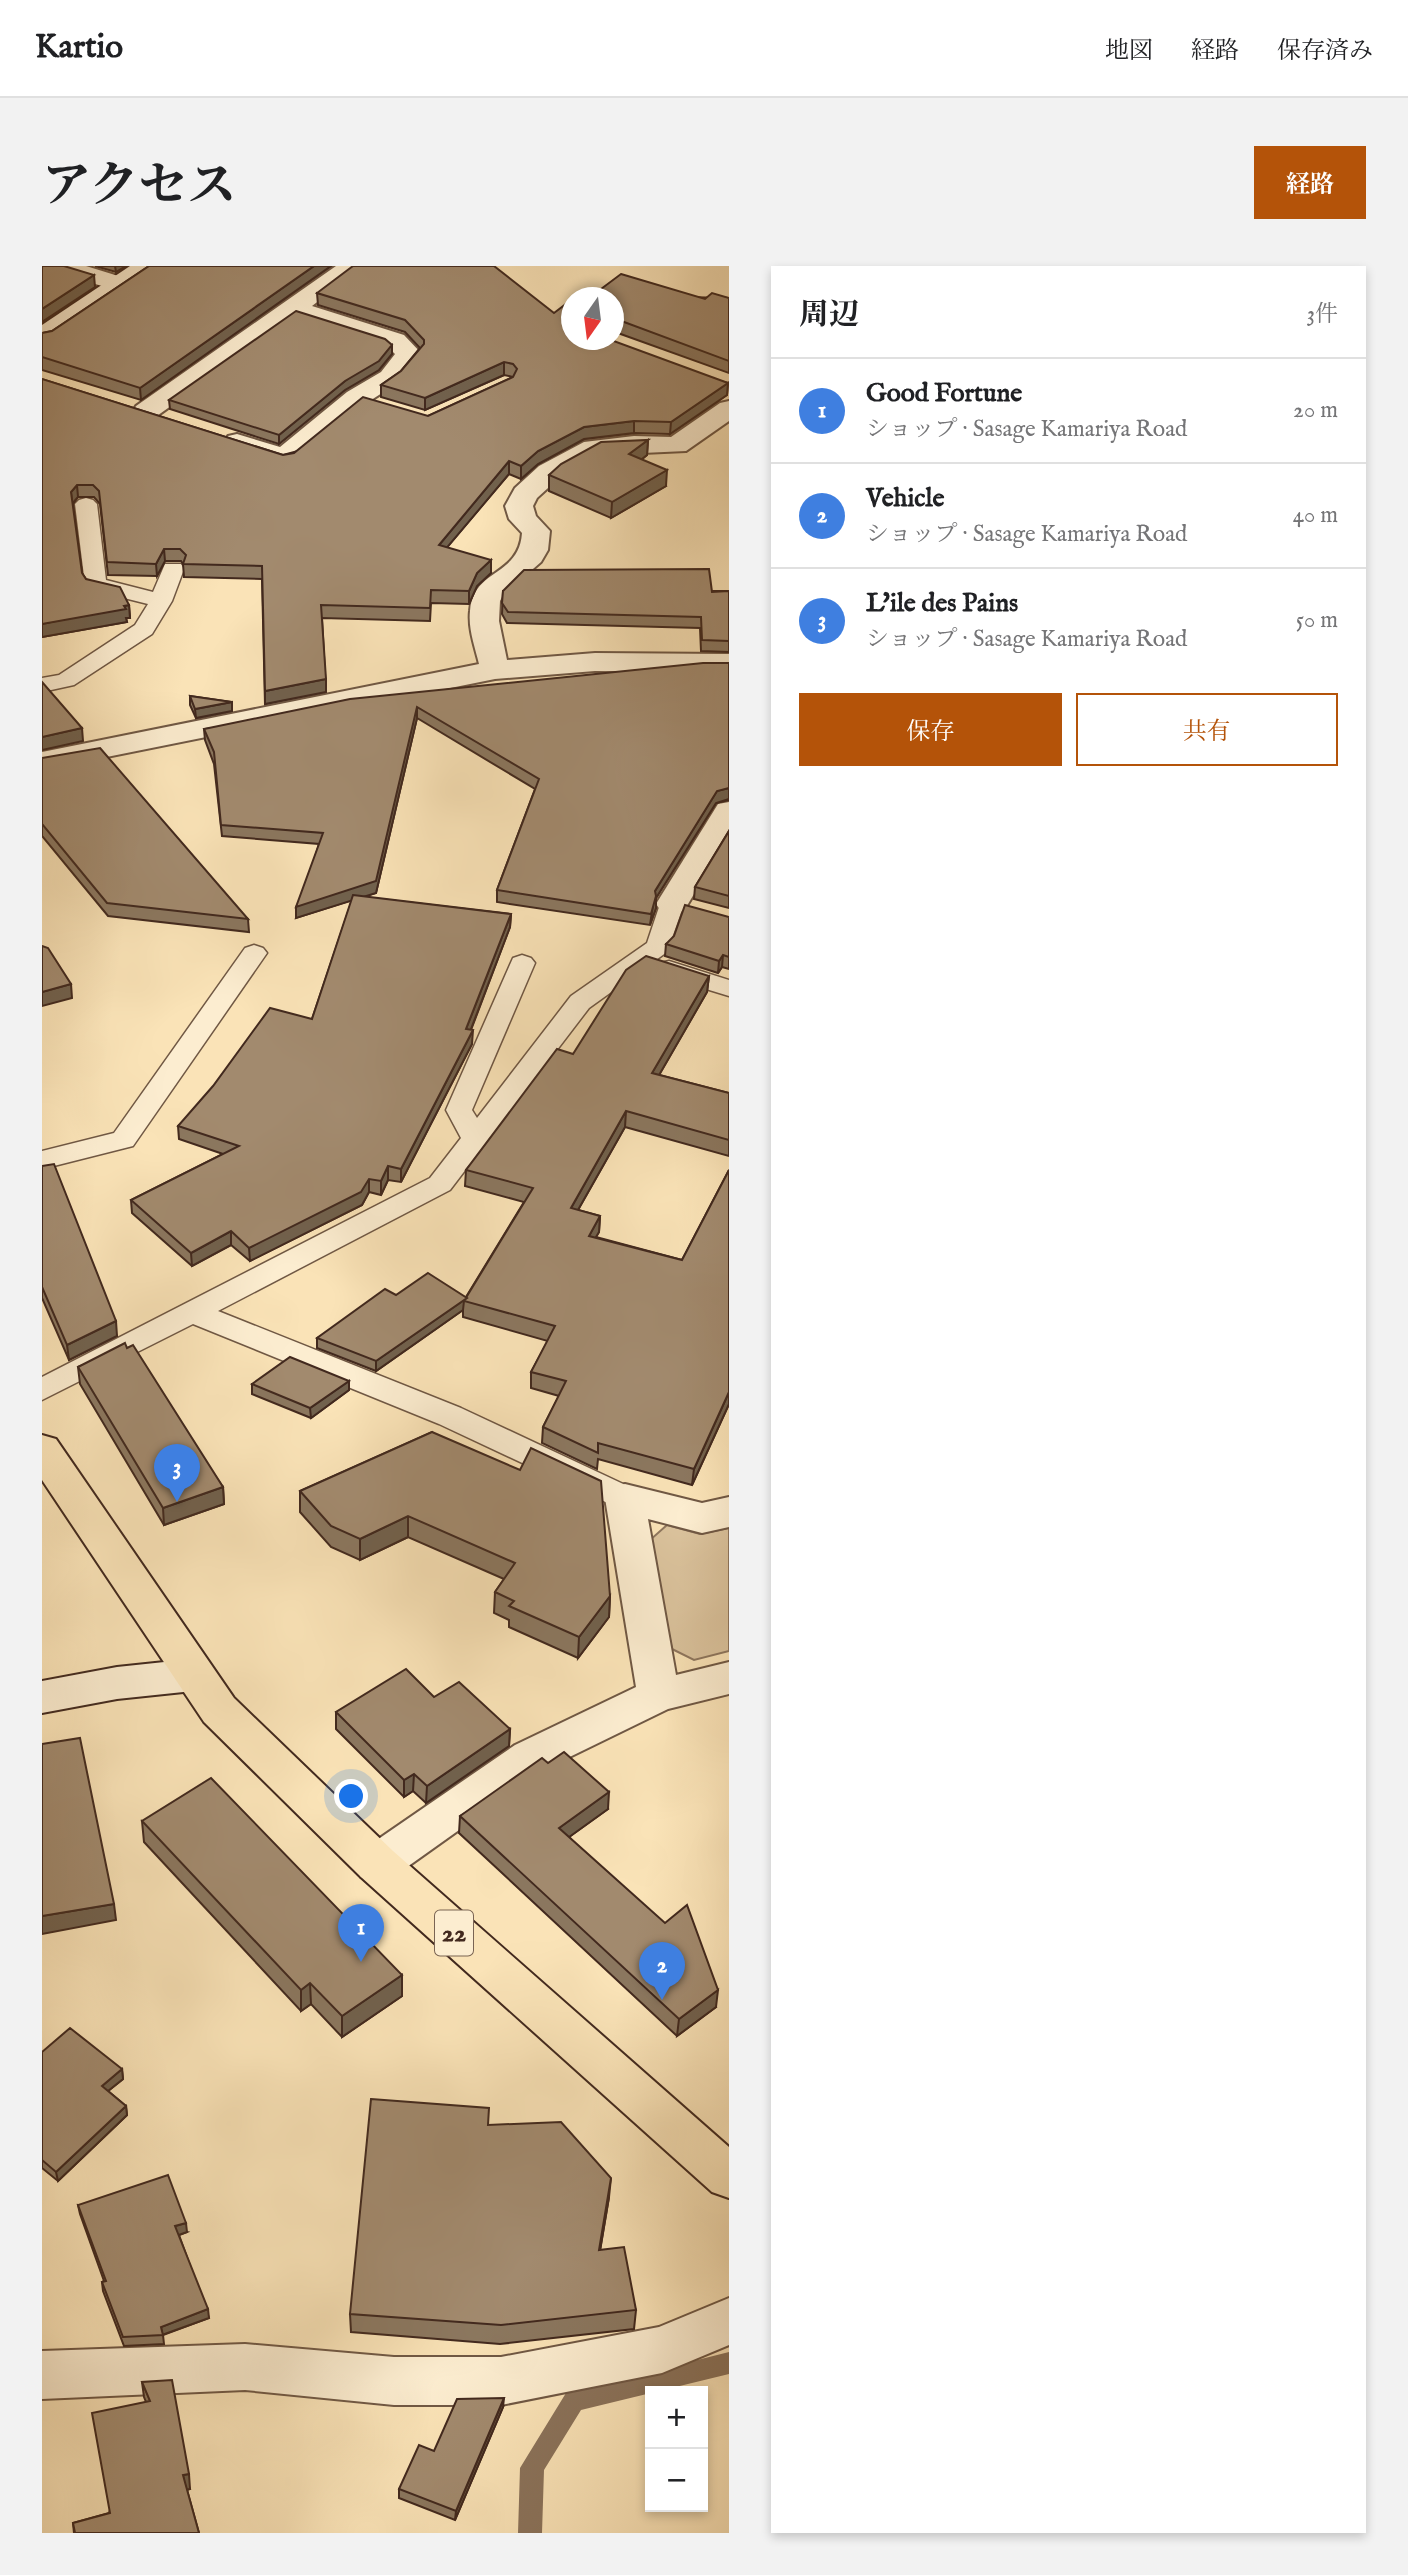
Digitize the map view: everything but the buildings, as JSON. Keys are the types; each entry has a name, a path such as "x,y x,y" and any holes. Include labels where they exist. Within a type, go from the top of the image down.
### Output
{"main road":[{"name":"22","path":"42,1449 219,1710 377,1864 729,2177"}],"street":[{"path":"60,266 119,284"},
{"path":"42,336 146,266"},
{"path":"145,412 352,266"},
{"path":"208,433 284,457 368,402 409,354 395,340 292,308"},
{"path":"119,404 170,420"},
{"path":"495,670 484,620 486,603 489,592 532,559 536,547 536,531 523,519 519,506 525,494 549,472 593,448 634,444 677,445 729,409"},
{"path":"42,761 495,670 595,662 729,663"},
{"path":"680,905 689,871 718,832 729,811"},
{"path":"658,1695 625,1499 702,1518 729,1512"},
{"path":"42,1697 117,1683 193,1675"},
{"path":"377,1864 530,1757 658,1695 729,1678"},
{"path":"42,2375 245,2367 394,2381 502,2381 662,2350 729,2321"}],"lane":[{"path":"86,504 96,584 161,601"},
{"path":"42,685 66,680 144,629 161,601 173,569"},
{"path":"42,1390 440,1184 580,1002 658,947 680,905"},
{"path":"42,1160 123,1140 254,953"},
{"path":"642,960 729,988"},
{"path":"475,1138 459,1110 522,963"},
{"path":"194,1313 450,1416 625,1499"}],"shaded area":[{"path":"667,1525 700,1534 729,1528 729,1651 694,1660 672,1649 650,1540"}],"waterway":[{"path":"530,2533 532,2468 574,2401 729,2363"}],"place":[{"name":"L'ile des Pains","path":"177,1502"},
{"name":"Good Fortune","path":"361,1962"},
{"name":"Vehicle","path":"662,2000"}]}
